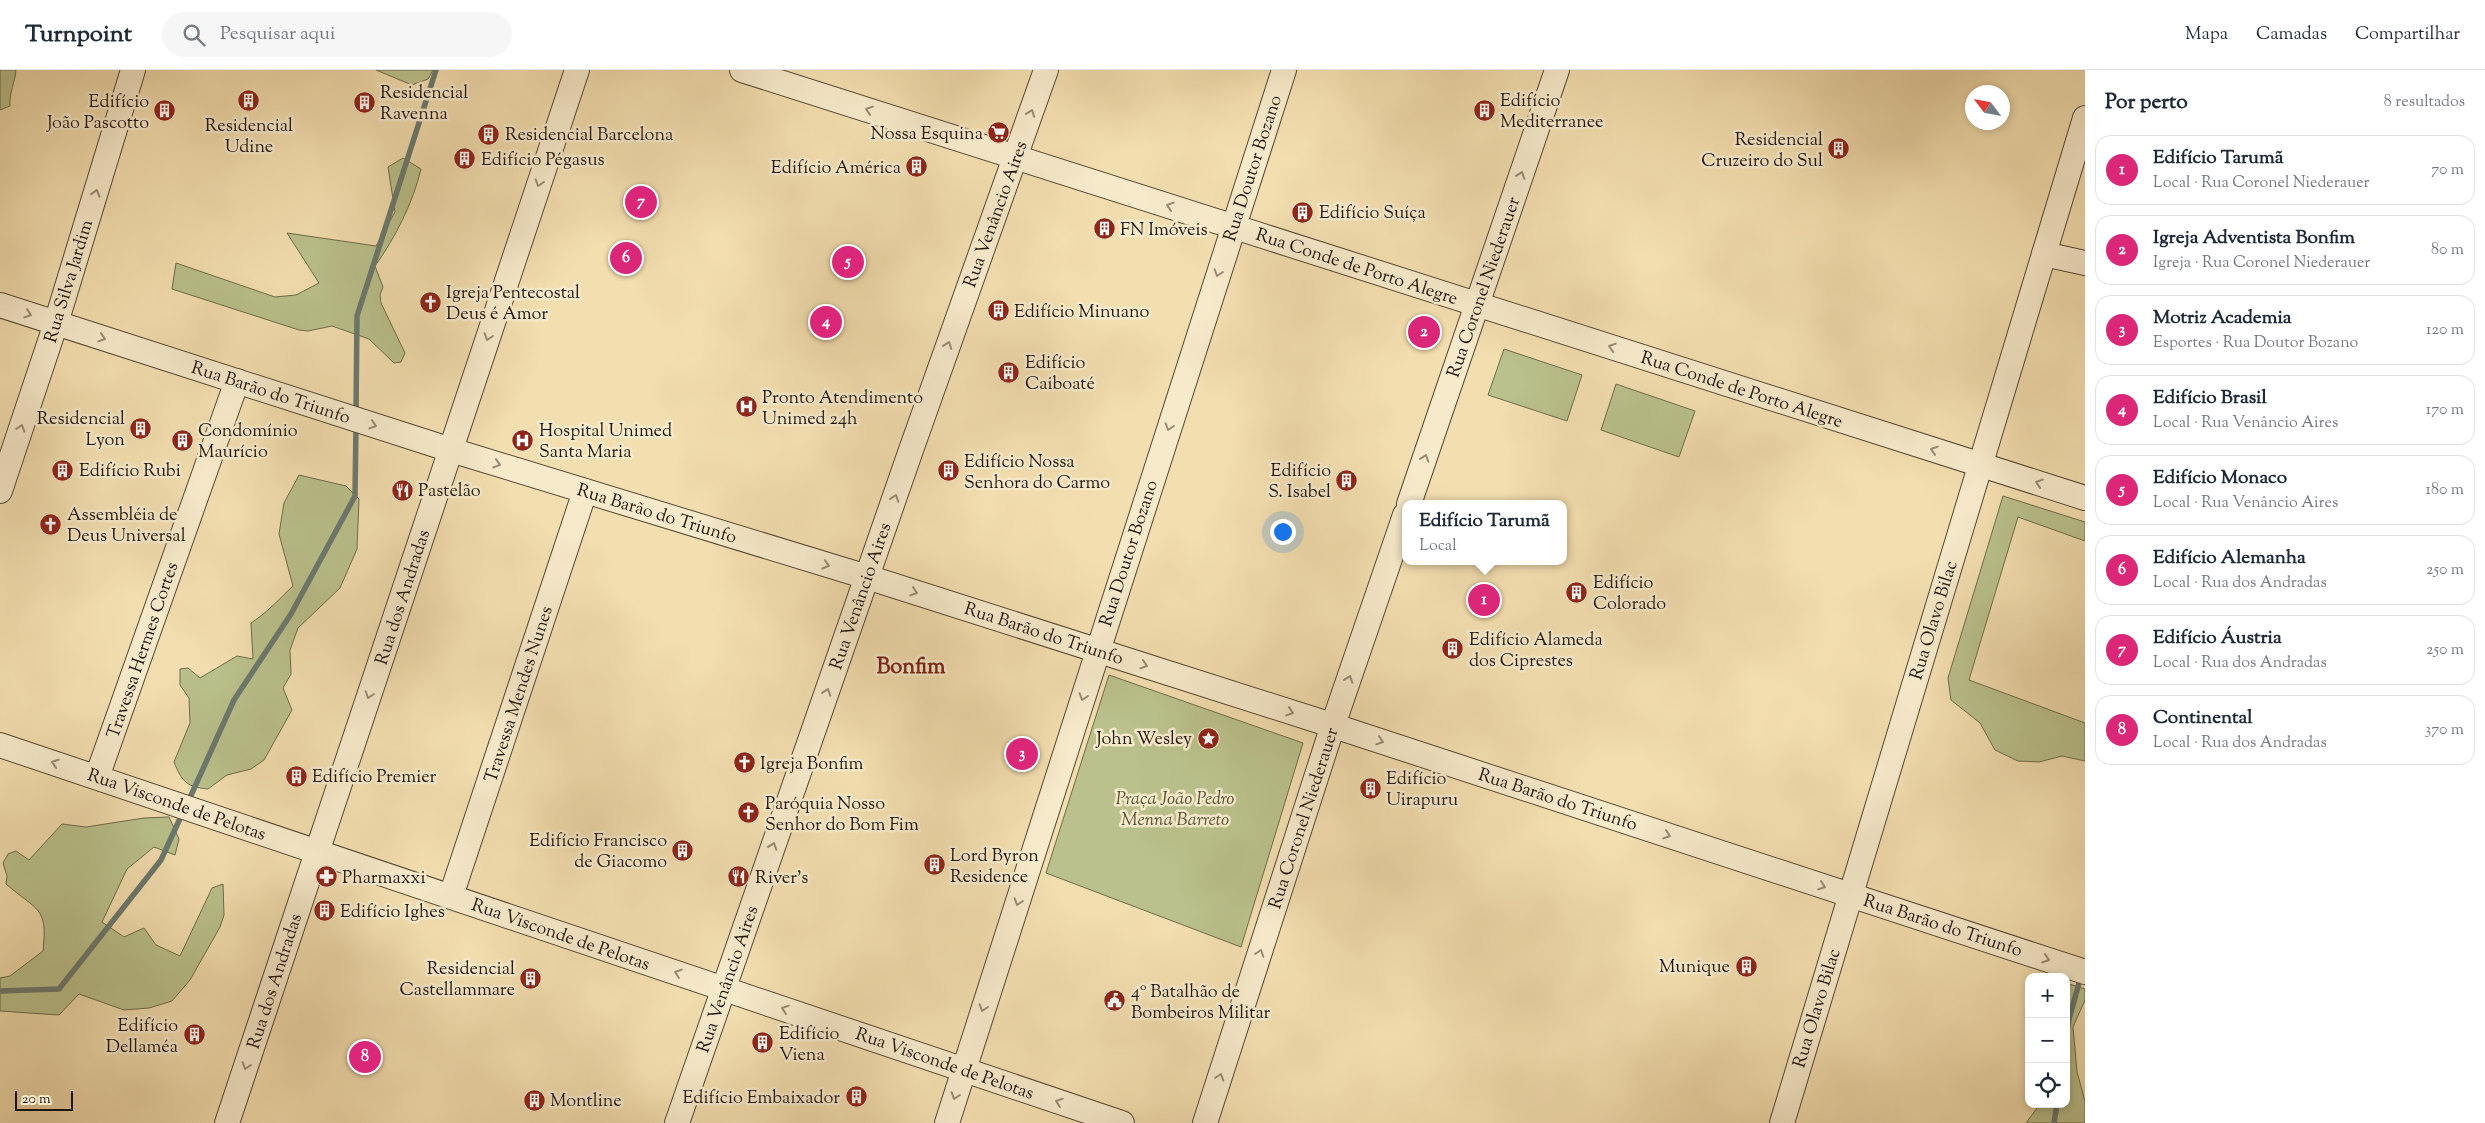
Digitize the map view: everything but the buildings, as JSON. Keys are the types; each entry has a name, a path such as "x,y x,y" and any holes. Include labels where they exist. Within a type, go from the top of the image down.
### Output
{"street":[{"name":"Rua Silva Jardim","path":"0,491 56,323 133,70"},
{"name":"Rua dos Andradas","path":"227,1123 577,70"},
{"name":"Rua Conde de Porto Alegre","path":"742,70 2085,498"},
{"name":"Rua Venâncio Aires","path":"677,1123 1046,70"},
{"name":"Rua Doutor Bozano","path":"947,1123 1284,70"},
{"name":"Rua Coronel Niederauer","path":"1410,500 1557,70"},
{"name":"Rua Olavo Bilac","path":"1782,1123 2085,118"},
{"path":"2044,254 2085,263"},
{"name":"Rua Barão do Triunfo","path":"0,305 451,450 867,577 1334,725 2085,972"},
{"name":"Travessa Hermes Cortes","path":"97,777 237,381"},
{"name":"Travessa Mendes Nunes","path":"451,896 586,491"},
{"name":"Rua Coronel Niederauer","path":"1205,1123 1334,725 1402,524"},
{"name":"Rua Visconde de Pelotas","path":"0,745 1122,1123"}],"green space":[{"path":"0,70 16,70 10,96 10,106 0,110"},
{"path":"376,70 433,70 428,79 412,85"},
{"path":"403,158 421,169 418,182 390,244 375,266 383,287 380,295 381,303 405,353 401,362 394,363 369,339 332,326 308,331 299,330 172,289 176,263 275,297 296,295 319,283 287,233 376,246 395,212 388,167"},
{"path":"1504,349 1582,375 1567,421 1488,395"},
{"path":"1616,384 1695,411 1679,457 1601,430"},
{"path":"299,475 346,486 359,499 357,549 340,588 298,628 290,650 291,674 283,688 292,710 264,760 251,769 227,775 208,789 195,787 183,779 174,762 190,723 189,698 180,685 180,669 188,668 200,678 237,656 253,659 251,623 293,586 279,534 284,503"},
{"path":"2003,496 2085,522 2085,541 2018,517 1969,680 2085,723 2085,761 2062,756 2039,762 2018,761 1995,750 1980,723 1951,700 1948,678"},
{"name":"Praça João Pedro Menna Barreto","path":"1109,675 1303,743 1241,947 1046,873"},
{"path":"169,817 179,839 175,855 154,847 127,869 102,922 124,937 144,928 156,945 180,956 212,888 223,884 224,915 220,927 190,980 172,1001 149,1008 124,1010 79,994 59,1015 0,1011 0,978 10,976 43,951 44,936 44,925 38,911 6,884 7,876 3,863 8,854 16,851 29,860 62,824 86,827 144,818"},
{"path":"2070,984 2085,989 2085,1000 2073,1027 2077,1072 2085,1101 2085,1123 2026,1123 2037,1108 2070,1108"}],"waterway":[{"path":"356,413 357,316 436,70"},
{"path":"188,802 234,700 291,614 355,496 356,425"},
{"path":"0,991 59,989 161,860 183,812"},
{"path":"2069,1018 2081,976"},
{"path":"2054,1123 2056,1108"}],"place":[{"name":"Residencial Udine","path":"249,100"},
{"name":"Residencial Ravenna","path":"364,102"},
{"name":"Edifício Mediterranee","path":"1484,110"},
{"name":"Edifício João Pascotto","path":"165,111"},
{"name":"Nossa Esquina","path":"999,133"},
{"name":"Residencial Barcelona","path":"489,134"},
{"name":"Residencial Cruzeiro do Sul","path":"1839,149"},
{"name":"Edifício Pégasus","path":"465,159"},
{"name":"Edifício América","path":"917,167"},
{"name":"Edifício Áustria","path":"641,202"},
{"name":"Edifício Suíça","path":"1303,212"},
{"name":"FN Imóveis","path":"1104,229"},
{"name":"Edifício Alemanha","path":"626,258"},
{"name":"Edifício Monaco","path":"848,262"},
{"name":"Igreja Pentecostal Deus é Amor","path":"430,302"},
{"name":"Edifício Minuano","path":"998,311"},
{"name":"Edifício Brasil","path":"826,322"},
{"name":"Igreja Adventista Bonfim","path":"1424,332"},
{"name":"Edifício Caiboaté","path":"1009,372"},
{"name":"Pronto Atendimento Unimed 24h","path":"746,407"},
{"name":"Residencial Lyon","path":"141,428"},
{"name":"Condomínio Maurício","path":"182,440"},
{"name":"Hospital Unimed Santa Maria","path":"523,440"},
{"name":"Edifício Rubi","path":"63,470"},
{"name":"Edifício Nossa Senhora do Carmo","path":"948,471"},
{"name":"Edifício S. Isabel","path":"1347,480"},
{"name":"Pastelão","path":"402,490"},
{"name":"Assembléia de Deus Universal","path":"51,524"},
{"name":"Edifício Colorado","path":"1577,592"},
{"name":"Edifício Tarumã","path":"1484,600"},
{"name":"Edifício Alameda dos Ciprestes","path":"1453,649"},
{"name":"John Wesley","path":"1208,738"},
{"name":"Motriz Academia","path":"1022,754"},
{"name":"Igreja Bonfim","path":"744,763"},
{"name":"Edifício Premier","path":"296,776"},
{"name":"Edifício Uirapuru","path":"1370,788"},
{"name":"Paróquia Nosso Senhor do Bom Fim","path":"749,813"},
{"name":"Edifício Francisco de Giacomo","path":"683,850"},
{"name":"Lord Byron Residence","path":"934,865"},
{"name":"Pharmaxxi","path":"326,877"},
{"name":"River's","path":"739,877"},
{"name":"Edifício Ighes","path":"324,911"},
{"name":"Munique","path":"1746,966"},
{"name":"Residencial Castellammare","path":"531,978"},
{"name":"4º Batalhão de Bombeiros Militar","path":"1115,1001"},
{"name":"Edifício Dellaméa","path":"194,1035"},
{"name":"Edifício Viena","path":"763,1043"},
{"name":"Continental","path":"365,1057"},
{"name":"Edifício Embaixador","path":"856,1097"},
{"name":"Montline","path":"534,1100"}],"district":[{"name":"Bonfim","path":"911,665"}]}
